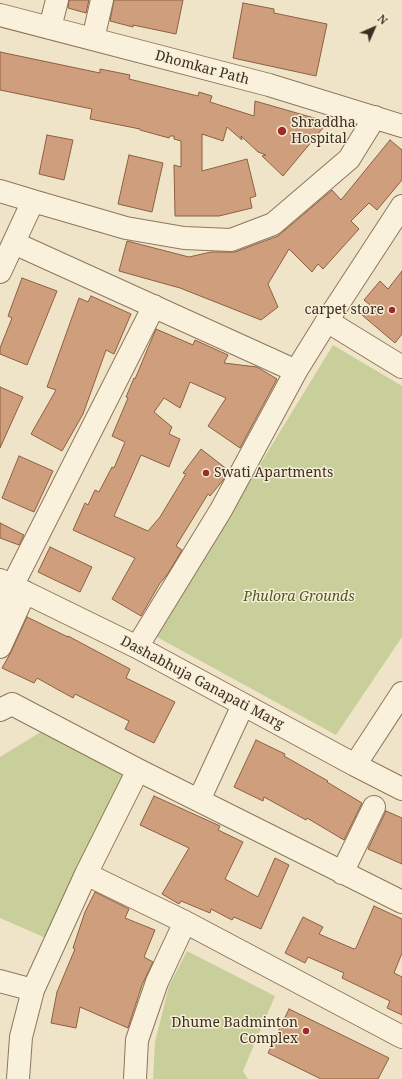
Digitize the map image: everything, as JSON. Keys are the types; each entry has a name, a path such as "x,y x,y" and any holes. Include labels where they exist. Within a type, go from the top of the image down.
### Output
{"street":[{"path":"50,28 57,0"},
{"path":"92,39 102,0"},
{"name":"Dhomkar Path","path":"3,10 50,28 269,85 402,126"},
{"path":"0,191 33,202 126,228 184,238 231,240 273,224 310,194 348,159 375,117"},
{"path":"0,272 33,202"},
{"path":"137,647 221,510 296,371 402,206"},
{"path":"14,243 296,371"},
{"path":"0,610 154,306"},
{"path":"327,322 402,367"},
{"path":"0,647 12,586"},
{"name":"Dashabhuja Ganapati Marg","path":"12,586 137,647 402,788"},
{"path":"355,764 402,693"},
{"path":"0,710 12,704 138,770 402,902"},
{"path":"199,800 244,705"},
{"path":"18,1079 21,1037 33,990 86,874 138,770"},
{"path":"342,873 374,806"},
{"path":"86,874 185,922 402,1037"},
{"path":"135,1079 137,1040 157,982 185,922"},
{"path":"0,981 33,990"}],"green space":[{"name":"Phulora Grounds","path":"333,345 402,386 402,637 336,735 155,636"},
{"path":"52,725 138,770 48,939 0,918 0,757"},
{"path":"187,951 275,996 243,1071 248,1079 153,1079 155,1042 169,986"}],"building":[{"path":"69,0 89,0 86,13 68,8"},
{"path":"114,0 183,0 176,34 133,25 133,27 110,21"},
{"path":"243,3 274,9 274,13 327,24 316,76 233,58"},
{"path":"0,52 100,73 100,69 130,75 129,79 198,96 199,92 212,96 210,102 254,116 255,101 328,122 283,176 262,156 266,155 258,152 241,136 242,140 227,127 223,141 202,134 202,171 247,159 256,196 250,198 252,208 219,216 175,216 174,165 181,167 181,141 174,139 174,136 170,136 169,138 140,129 90,119 92,109 0,90"},
{"path":"47,135 73,140 64,180 39,174"},
{"path":"390,140 402,150 402,180 377,210 369,203 351,221 359,229 323,269 318,264 312,272 289,249 268,284 278,307 261,320 180,288 119,271 127,241 189,257 211,252 235,252 278,236 332,190 341,200"},
{"path":"129,155 163,163 152,212 118,204"},
{"path":"402,271 402,334 395,343 362,315 370,305 364,300 380,281 388,289"},
{"path":"22,278 57,291 27,365 0,354 0,348 12,318 8,316"},
{"path":"91,296 131,314 114,354 106,350 83,414 62,451 31,434 56,390 47,387 79,298 88,302"},
{"path":"156,329 193,345 195,340 228,355 224,363 257,367 277,379 240,448 208,426 226,398 190,382 180,408 164,398 154,412 172,427 169,434 180,439 169,467 141,455 114,516 148,531 160,517 186,474 183,473 201,449 228,470 224,479 210,496 208,494 176,546 182,550 167,575 160,583 141,616 112,599 135,558 73,530 85,503 88,505 95,490 99,492 112,467 114,468 125,442 112,436 128,398 126,397"},
{"path":"0,387 23,397 0,448"},
{"path":"19,456 53,471 34,512 2,498"},
{"path":"0,523 24,535 19,545 0,538"},
{"path":"50,547 92,567 80,592 38,572"},
{"path":"27,617 68,636 130,669 126,678 175,702 154,743 125,729 129,721 75,694 73,698 37,678 34,683 2,668"},
{"path":"256,740 285,754 284,756 328,781 327,782 362,803 344,840 307,818 306,820 264,797 263,801 234,787"},
{"path":"154,796 220,826 218,830 243,842 225,879 258,897 275,858 289,865 261,929 234,917 232,920 211,909 210,913 181,901 179,904 162,894 189,848 140,825"},
{"path":"386,811 402,818 402,864 368,849"},
{"path":"95,892 129,909 125,918 155,930 144,957 153,962 142,985 128,1028 80,1007 76,1028 51,1023 57,992 75,949 73,948 85,912"},
{"path":"374,906 402,919 402,953 394,973 402,977 402,1015 387,1008 390,1001 342,978 344,973 308,957 305,963 285,953 303,917 323,927 319,934 354,949 356,948"},
{"name":"Dhume Badminton Complex","path":"289,1009 389,1058 378,1079 321,1079 268,1053"}],"place":[{"name":"Shraddha Hospital","path":"282,131"},
{"name":"carpet store","path":"392,310"},
{"name":"Swati Apartments","path":"206,473"},
{"name":"Dhume Badminton Complex","path":"306,1031"}]}
